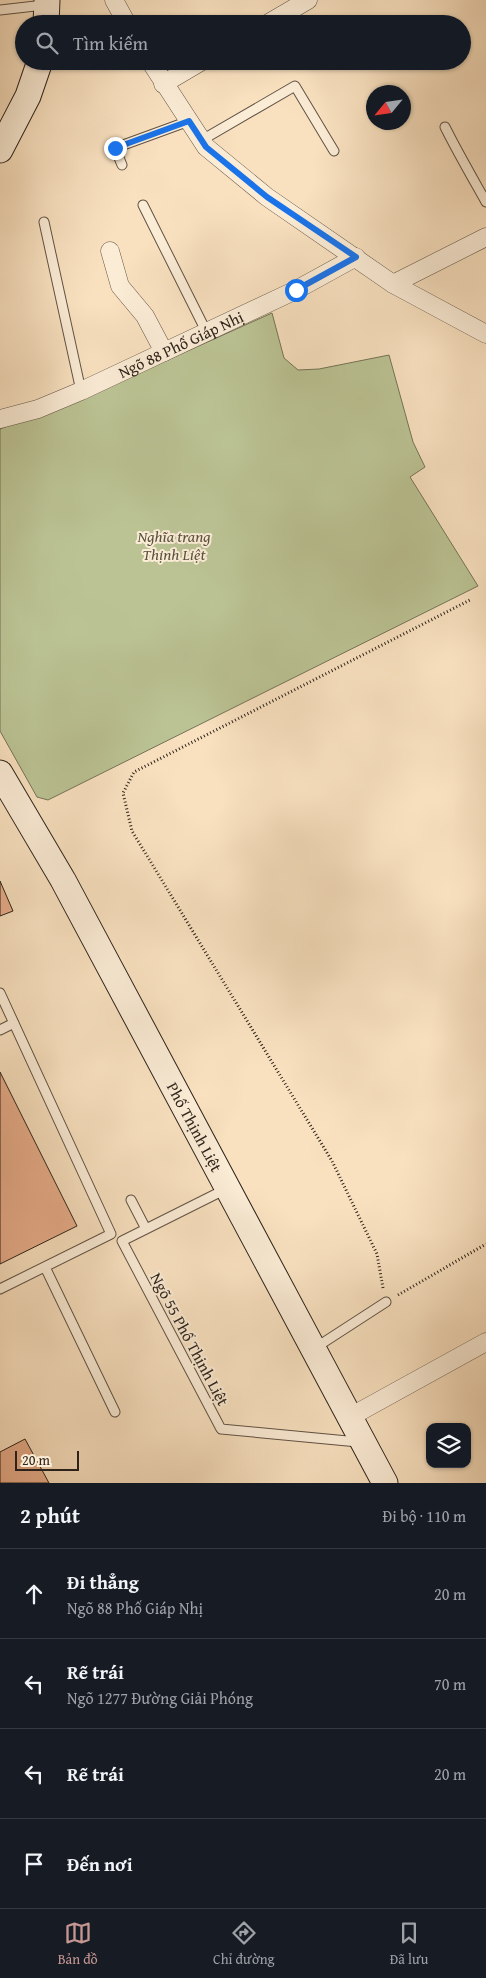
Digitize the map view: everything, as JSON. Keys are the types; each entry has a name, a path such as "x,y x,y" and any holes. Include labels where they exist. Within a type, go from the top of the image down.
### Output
{"street":[{"path":"114,0 123,15"},
{"path":"282,15 308,0"},
{"path":"0,150 12,119 28,96 37,70"},
{"path":"155,70 206,147 267,197 393,284 483,328"},
{"path":"163,84 187,70"},
{"path":"393,284 486,237"},
{"path":"110,251 120,286 145,316 164,352"},
{"name":"Ngõ 88 Phố Giáp Nhị","path":"0,419 38,409 81,391 296,290 356,257"},
{"name":"Phố Thịnh Liệt","path":"0,773 63,880 384,1483"},
{"path":"348,1418 486,1342"}],"lane":[{"path":"0,10 46,9"},
{"path":"202,140 295,86 334,151"},
{"path":"122,165 115,148 189,121"},
{"path":"445,127 486,202"},
{"path":"144,206 207,333"},
{"path":"44,222 81,391"},
{"path":"0,993 111,1234 0,1289"},
{"path":"0,1030 14,1023"},
{"name":"Ngõ 55 Phố Thịnh Liệt","path":"226,1188 122,1241 221,1429 362,1442"},
{"path":"131,1200 146,1229"},
{"path":"45,1267 115,1412"},
{"path":"312,1350 386,1302"}],"path":[{"path":"470,600 134,772 123,793 132,831 332,1162 377,1254 386,1302 486,1244"}],"green space":[{"name":"Nghĩa trang Thịnh Liệt","path":"272,313 284,358 298,370 319,369 389,355 413,442 425,467 410,477 478,586 48,800 37,797 0,731 0,429 94,393"}],"building":[{"path":"0,881 13,911 0,916"},
{"path":"0,1072 77,1226 0,1264"},
{"path":"25,1439 49,1483 0,1483 0,1452"}],"route":[{"path":"115,148 189,121 206,147 267,197 356,257 296,290"}]}
